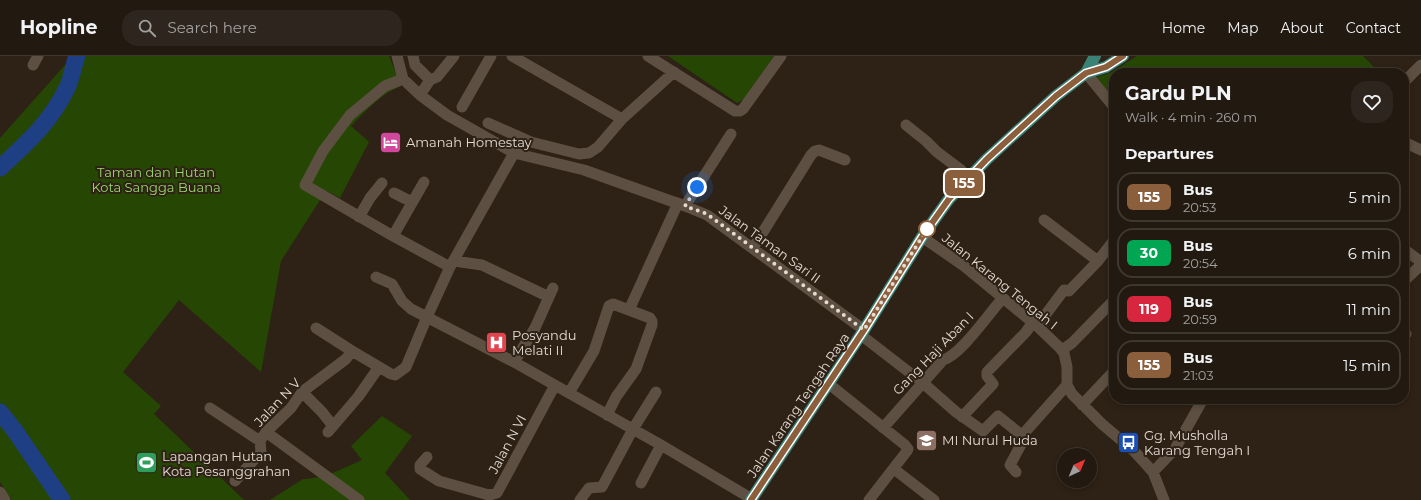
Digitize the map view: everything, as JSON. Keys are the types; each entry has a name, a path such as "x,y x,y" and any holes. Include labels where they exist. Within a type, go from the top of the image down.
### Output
{"main road":[{"name":"Jalan Karang Tengah Raya","path":"1086,73 1095,56"},
{"name":"Jalan Karang Tengah Raya","path":"752,500 863,333 922,237 949,199 987,159 1056,96 1086,73 1106,67 1118,57"}],"street":[{"path":"397,56 403,79 385,86 350,115 323,151 305,185 393,236 452,264 482,265 551,292 535,328 514,362"},
{"path":"413,56 415,65 430,80"},
{"path":"420,95 430,80 437,77 454,56"},
{"path":"462,107 491,56"},
{"path":"512,56 622,119"},
{"path":"654,57 674,72 735,111 740,111 743,109 781,56"},
{"path":"1409,77 1421,65"},
{"path":"488,123 531,142 579,154 589,153 598,147 622,119 674,72"},
{"path":"1086,73 1109,100"},
{"name":"Jalan Taman Sari II","path":"403,79 420,95 447,114 514,153 584,170 707,214 863,333 962,417 983,431 998,416 1024,437"},
{"path":"906,125 937,152 961,170 968,178"},
{"path":"628,310 682,204 731,134"},
{"path":"1409,144 1421,150"},
{"path":"753,248 807,161 815,151 819,150 845,160"},
{"path":"316,328 352,352 395,375 406,367 426,316 452,264 514,153"},
{"path":"393,236 424,182"},
{"path":"359,217 370,198 382,183"},
{"path":"394,193 412,202"},
{"path":"1044,220 1098,261"},
{"name":"Jalan Karang Tengah I","path":"922,237 964,266 1035,324 1062,350 1068,367 1067,385"},
{"path":"962,417 993,384 987,376 987,372 1035,324 1064,290 1069,291 1098,261 1109,247"},
{"path":"1409,253 1421,263 1409,276"},
{"path":"376,277 392,284 402,301 411,309 514,362 661,445 752,500"},
{"name":"Gang Haji Aban I","path":"883,428 943,360 950,358 976,332 981,323 1002,298"},
{"path":"569,393 594,350 609,306 612,304 650,318 652,325 636,369 616,397 607,415"},
{"path":"1062,350 1067,345 1069,347 1109,305"},
{"name":"Jalan N V","path":"235,481 260,452 263,437 292,408 302,392 346,359 352,352"},
{"path":"302,392 322,412 330,429 358,397 379,367"},
{"path":"1082,405 1109,376"},
{"path":"829,384 908,449 869,500"},
{"name":"Jalan N VI","path":"427,457 420,465 420,469 439,481 489,495 497,493 555,385"},
{"path":"1016,472 1010,465 1024,439 1025,432 1067,385 1072,394 1082,405 1134,451 1153,472 1164,500"},
{"path":"580,500 589,488 602,487 633,429 656,392"},
{"path":"1153,472 1175,449 1200,404"},
{"path":"210,408 263,437 359,500"},
{"path":"641,483 661,445"},
{"path":"894,469 934,500"},
{"path":"0,492 5,500"}],"green space":[{"name":"Taman dan Hutan Kota Sangga Buana","path":"73,56 389,56 401,86 380,98 351,126 369,142 340,198 327,191 281,261 261,372 179,300 123,372 161,406 154,414 244,500 12,500 0,482 0,138"},
{"path":"668,56 774,56 744,99 737,103"},
{"path":"1137,56 1363,56 1375,68 1118,68"},
{"path":"1109,73 1109,92 1096,77"},
{"path":"382,416 412,436 385,473 410,500 270,500 303,479 326,476 362,460 351,446"}],"waterway":[{"path":"0,168 38,131 53,112 69,84 77,56"},
{"path":"0,412 15,431 62,500"}],"bus line":[{"name":"155","path":"751,500 802,426 922,237 949,199 987,159 1056,96 1086,73 1106,67 1123,56"}],"place":[{"name":"Amanah Homestay","path":"390,142"},
{"name":"Posyandu Melati II","path":"497,342"},
{"name":"MI Nurul Huda","path":"927,440"},
{"name":"Gg. Musholla Karang Tengah I","path":"1128,442"},
{"name":"Lapangan Hutan Kota Pesanggrahan","path":"147,463"}],"route":[{"path":"697,187 685,206 707,214 864,330 931,224 927,229"}]}
